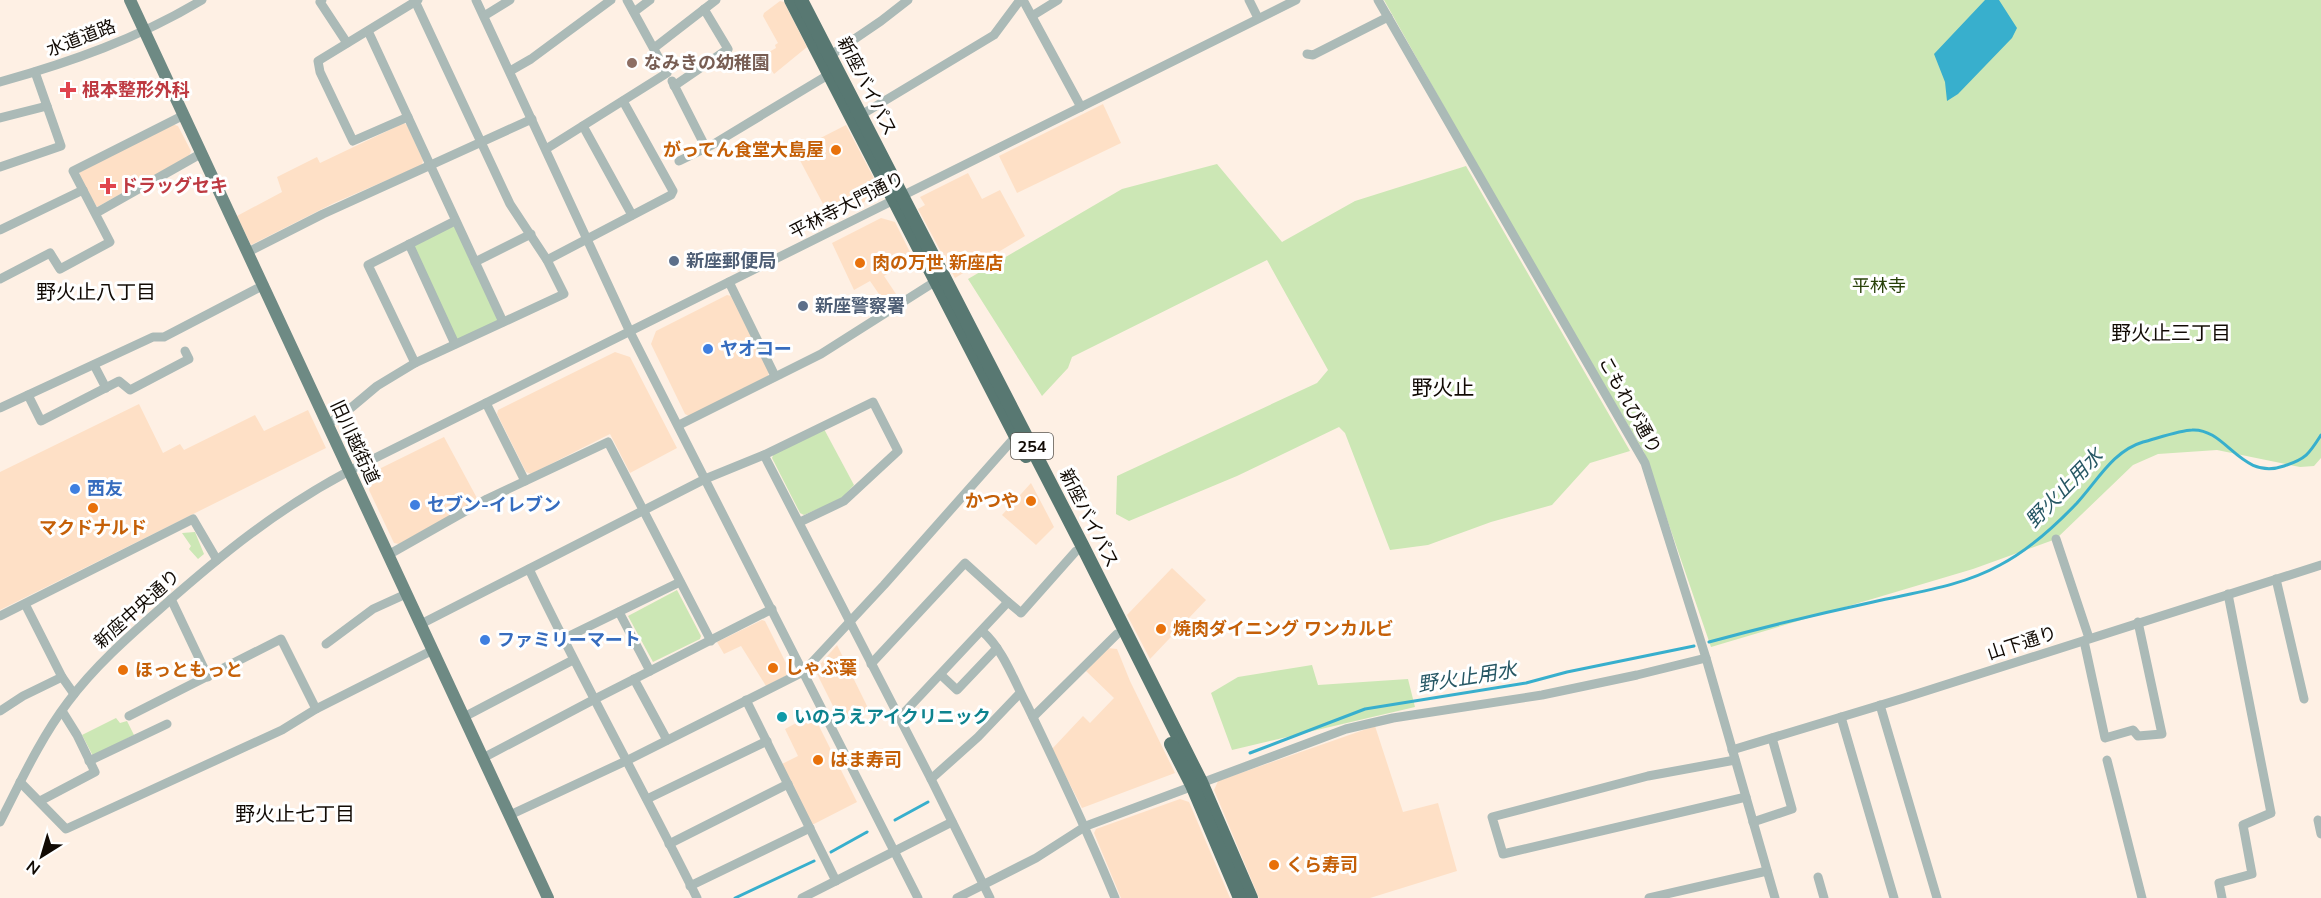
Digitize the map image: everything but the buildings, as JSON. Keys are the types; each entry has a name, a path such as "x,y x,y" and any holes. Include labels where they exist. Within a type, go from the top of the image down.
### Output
{"highway":[{"name":"新座バイパス","path":"791,0 828,75 898,198 1196,783 1251,898"},
{"name":"新座バイパス","path":"801,0 861,115 936,281 1196,783 1240,898"}],"main road":[{"name":"旧川越街道","path":"130,0 548,898"}],"street":[{"name":"水道道路","path":"0,82 90,54 144,30 202,0"},
{"path":"322,0 320,2 347,43"},
{"path":"476,0 630,332 918,898"},
{"path":"484,16 510,0"},
{"path":"510,71 531,59 611,0"},
{"path":"627,0 706,148"},
{"path":"634,12 650,0"},
{"path":"654,48 716,0"},
{"path":"831,55 908,0"},
{"path":"861,115 994,35 1021,0 1081,107"},
{"path":"1032,16 1058,0"},
{"path":"1249,0 1258,18"},
{"name":"平林寺大門通り","path":"349,471 1296,0"},
{"name":"こもれび通り","path":"1378,0 1645,463 1706,658 1775,898"},
{"path":"328,424 352,408 377,386 415,363 564,294 547,260 510,204 416,1 318,61 320,72 353,141 408,117"},
{"path":"674,86 728,49 704,9"},
{"path":"1307,54 1313,55 1388,17"},
{"path":"368,31 503,322"},
{"path":"0,167 61,146 35,72"},
{"path":"546,149 667,73"},
{"path":"679,161 706,148 828,75"},
{"path":"547,260 670,195 673,190 623,101"},
{"path":"0,118 47,106"},
{"path":"0,279 50,253 60,269 110,242 73,171 184,115"},
{"path":"248,252 323,214 532,119"},
{"path":"584,126 632,215"},
{"path":"96,213 202,153"},
{"path":"0,230 83,190"},
{"path":"415,363 368,265 455,221"},
{"path":"475,262 531,234"},
{"path":"409,244 455,344"},
{"path":"679,426 821,354 936,281"},
{"path":"729,282 775,376"},
{"path":"0,408 153,337 164,337 264,285"},
{"path":"28,395 40,421 119,381 130,390 189,359 185,351"},
{"path":"94,365 106,388"},
{"path":"421,624 705,479 764,455 873,402 898,451 844,501 800,522"},
{"path":"486,403 525,481"},
{"path":"510,816 628,760 802,672 850,622 1016,436"},
{"path":"388,555 487,499 608,442 711,641"},
{"path":"764,455 900,717 990,898"},
{"name":"新座中央通り","path":"0,822 48,732 74,694 115,649 217,560 274,515 349,471"},
{"path":"0,616 193,519 217,560"},
{"path":"2056,539 2086,639 2105,738 2133,730 2138,736 2162,734 2138,622"},
{"path":"871,664 964,563 1021,613 1076,551"},
{"name":"山下通り","path":"1732,750 2321,565"},
{"path":"529,569 593,700 628,760 697,898"},
{"path":"2276,579 2304,699"},
{"path":"563,639 680,582"},
{"path":"326,644 373,609 406,594"},
{"path":"2222,898 2219,883 2252,874 2244,825 2271,813 2229,594"},
{"path":"171,599 208,677"},
{"path":"900,717 1008,602"},
{"path":"25,604 62,677 74,694"},
{"path":"483,758 772,609"},
{"path":"619,612 650,671"},
{"path":"982,631 993,640 1033,717 1086,826 1115,898"},
{"path":"1033,717 1117,634"},
{"path":"129,716 281,639 316,709"},
{"path":"941,675 957,690 997,648"},
{"path":"20,782 66,829 282,730 316,709 433,650"},
{"path":"957,898 1036,858 1086,826 1196,783 1362,725 1451,708 1542,695 1706,658"},
{"path":"464,717 573,660"},
{"path":"0,711 23,696 62,677"},
{"path":"634,679 667,740"},
{"path":"931,779 978,737 1020,693"},
{"path":"746,700 836,881"},
{"path":"1880,705 1937,898"},
{"path":"40,801 95,772 62,711"},
{"path":"1841,717 1894,898"},
{"path":"89,761 167,724"},
{"path":"1753,822 1792,809 1772,738"},
{"path":"647,799 767,741"},
{"path":"1735,760 1648,776 1492,817 1503,854 1746,797"},
{"path":"2108,760 2142,898"},
{"path":"669,844 788,784"},
{"path":"2318,820 2321,834"},
{"path":"802,898 952,822"},
{"path":"690,886 810,828"},
{"path":"1649,898 1767,871"},
{"path":"1818,877 1824,898"}],"shaded area":[{"path":"780,1 784,2 807,47 774,74 762,56 776,48 775,45 778,43 763,16"},
{"path":"1103,104 1121,143 1017,193 999,156"},
{"path":"404,123 423,160 422,165 334,203 251,245 237,216 282,192 277,177 317,157 320,163"},
{"path":"172,124 178,126 191,151 189,156 97,207 79,176 80,172"},
{"path":"846,125 879,188 874,197 831,219 795,151"},
{"path":"968,173 982,199 1000,190 1025,236 955,278 918,209 925,205 920,197"},
{"path":"881,218 895,222 913,258 884,276 900,300 888,307 870,281 854,290 832,243"},
{"path":"727,295 731,296 769,372 768,376 689,416 685,414 651,344 656,331"},
{"path":"615,352 630,357 677,448 630,473 610,434 531,474 526,472 497,414 498,410"},
{"path":"139,404 163,453 180,444 184,450 255,415 264,431 308,410 326,448 0,610 0,472"},
{"path":"444,437 478,500 399,544 394,543 369,490 375,471"},
{"path":"1031,483 1054,527 1036,545 1002,515"},
{"path":"1172,568 1206,600 1150,659 1127,615"},
{"path":"762,620 765,621 791,673 766,686 741,646 724,654 717,642"},
{"path":"837,645 868,708 841,722 815,670"},
{"path":"1108,648 1117,649 1175,773 1082,808 1052,749 1083,716 1090,723 1114,698 1086,671"},
{"path":"813,714 857,802 812,825 782,764 798,756 785,729"},
{"path":"1375,726 1403,812 1438,803 1457,871 1370,898 1259,898 1214,790 1218,781"},
{"path":"1180,799 1189,802 1230,898 1121,898 1094,833 1096,829"}],"green space":[{"name":"平林寺","path":"1384,0 2321,0 2321,458 2314,466 2300,467 2217,450 2158,454 2133,465 2056,539 1973,569 1711,647 1644,452 1530,259"},
{"path":"1217,164 1282,242 1355,201 1466,166 1630,451 1590,463 1552,505 1491,522 1428,545 1390,550 1345,433 1339,427 1237,476 1129,521 1116,514 1117,476 1317,383 1328,370 1267,260 1072,357 1068,368 1042,396 968,279 1122,189"},
{"path":"455,221 503,322 455,344 409,244"},
{"path":"824,429 854,485 841,499 804,515 800,513 772,458 774,453"},
{"path":"195,532 204,554 198,559 189,549 191,546 182,533"},
{"path":"677,590 701,636 700,639 653,662 628,616"},
{"path":"1312,665 1318,685 1408,679 1415,707 1232,750 1211,693 1238,677"},
{"path":"116,718 120,723 127,721 134,735 93,756 82,735"}],"water":[{"path":"1985,0 1999,0 2017,28 2012,38 1958,94 1947,101 1945,82 1934,54"}],"waterway":[{"name":"野火止用水","path":"1709,642 1811,616 1938,588 1985,572 2010,559 2041,537 2077,503 2114,459 2132,446 2143,442 2187,430 2204,432 2215,437 2245,461 2269,469 2284,466 2302,458 2321,435"},
{"name":"野火止用水","path":"1250,753 1365,709 1526,683 1567,672 1694,646"},
{"path":"895,820 928,802"},
{"path":"831,852 867,832"},
{"path":"735,898 814,861"}],"place":[{"name":"なみきの幼稚園","path":"632,63"},
{"name":"根本整形外科","path":"68,90"},
{"name":"がってん食堂大島屋","path":"836,150"},
{"name":"ドラッグセキ","path":"108,186"},
{"name":"新座郵便局","path":"674,261"},
{"name":"肉の万世 新座店","path":"860,263"},
{"name":"新座警察署","path":"803,306"},
{"name":"ヤオコー","path":"708,349"},
{"name":"西友","path":"75,489"},
{"name":"かつや","path":"1031,501"},
{"name":"セブン-イレブン","path":"415,505"},
{"name":"マクドナルド","path":"93,508"},
{"name":"焼肉ダイニング ワンカルビ","path":"1161,629"},
{"name":"ファミリーマート","path":"485,640"},
{"name":"しゃぶ葉","path":"773,668"},
{"name":"ほっともっと","path":"123,670"},
{"name":"いのうえアイクリニック","path":"782,717"},
{"name":"はま寿司","path":"818,760"},
{"name":"くら寿司","path":"1274,865"}],"district":[{"name":"野火止八丁目","path":"96,292"},
{"name":"野火止三丁目","path":"2171,333"},
{"name":"野火止","path":"1443,388"},
{"name":"野火止七丁目","path":"295,814"}]}
